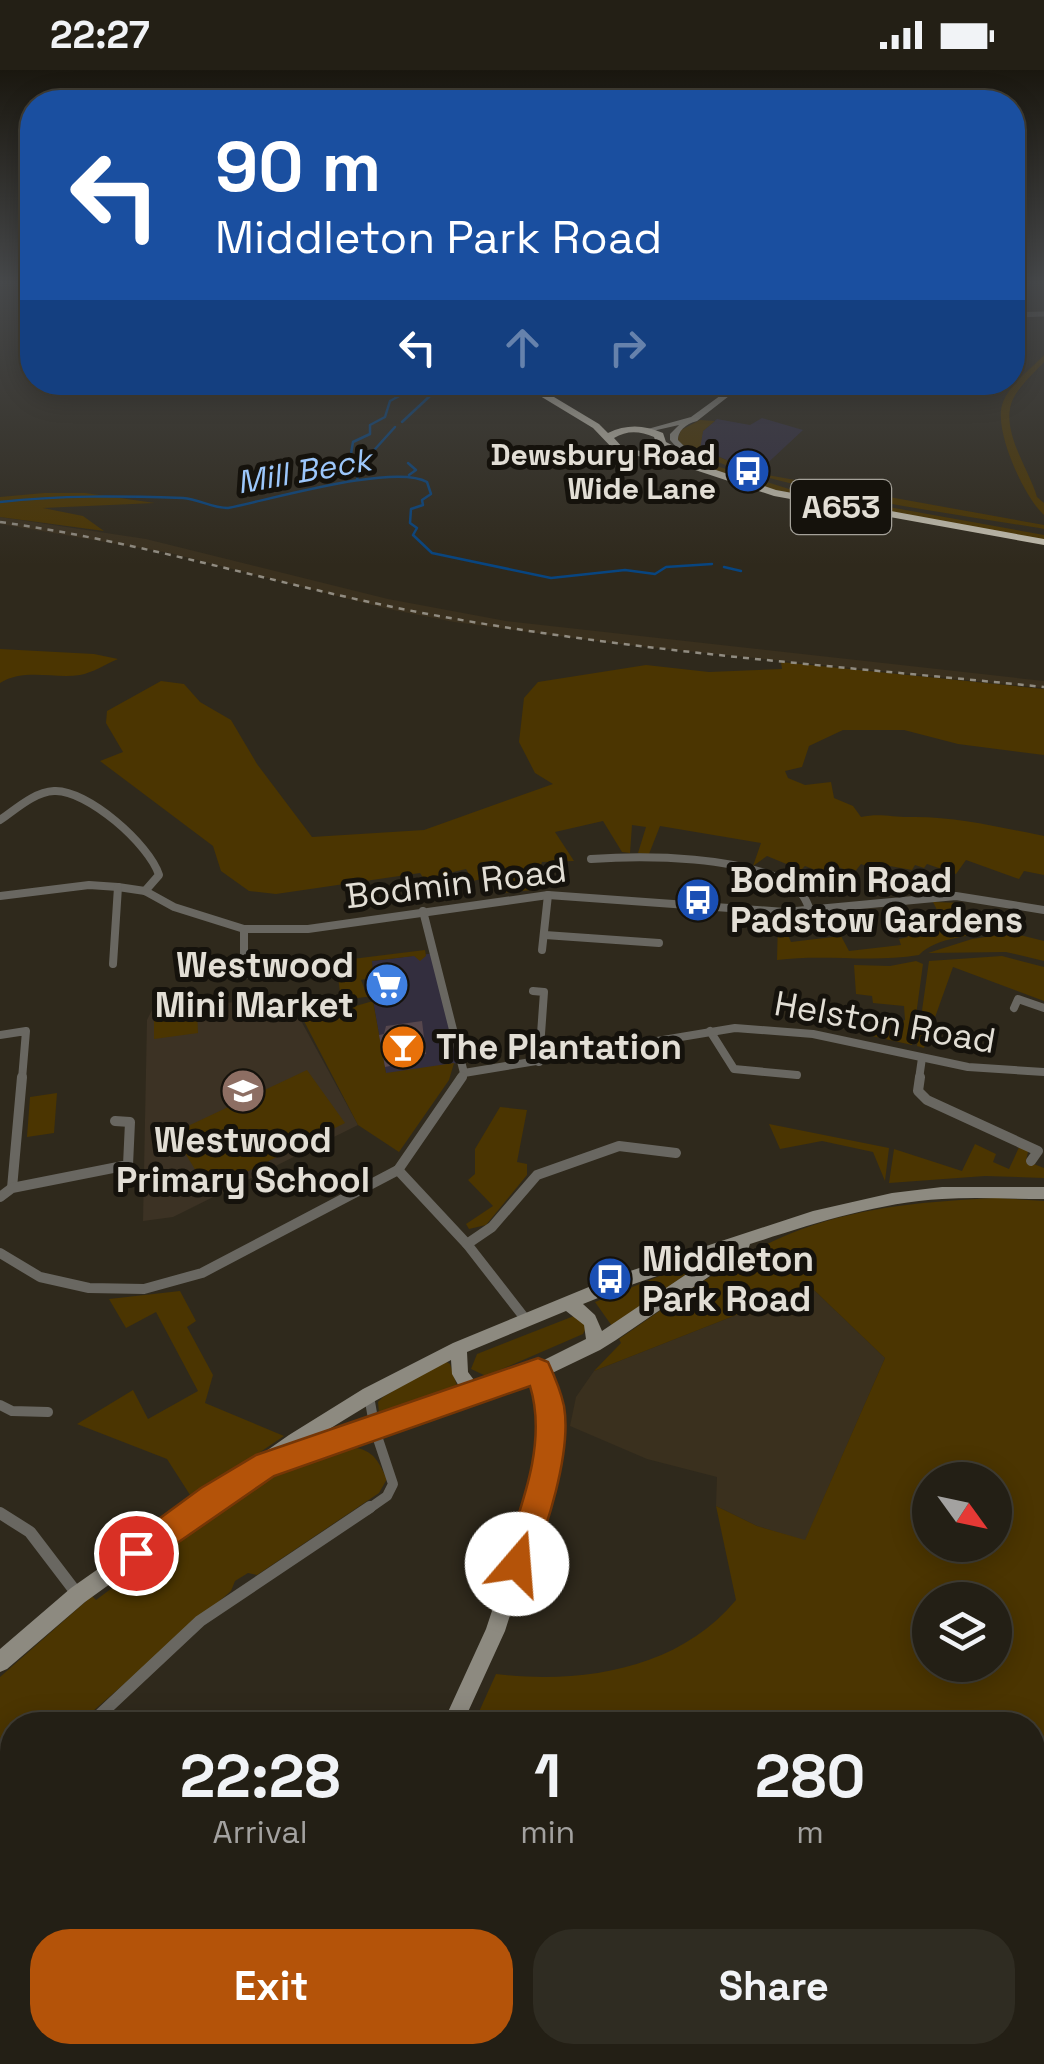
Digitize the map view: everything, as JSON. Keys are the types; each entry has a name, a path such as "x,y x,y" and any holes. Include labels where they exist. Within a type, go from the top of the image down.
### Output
{"highway":[{"name":"A653","path":"542,395 610,436 609,441 616,448 643,452 774,493 1044,542"},
{"path":"565,395 608,419 648,430"},
{"path":"610,436 631,428"},
{"name":"A653","path":"648,430 662,443 689,456 792,487 1044,532"},
{"path":"643,452 662,443"}],"street":[{"path":"689,456 674,440 674,434 725,395"},
{"path":"648,430 685,423"},
{"path":"662,443 674,427"},
{"path":"0,820 46,792 60,789 69,793 142,842 157,858 159,874 145,892"},
{"path":"591,858 634,858 754,872 795,887 810,910"},
{"name":"Bodmin Road","path":"0,896 90,884 118,886 145,892 174,908 244,929 308,930 548,895 785,912 944,896 1044,910"},
{"path":"113,964 118,886"},
{"path":"542,950 548,895"},
{"path":"0,1254 40,1277 88,1288 144,1289 202,1273 398,1170 464,1073 422,911"},
{"path":"244,929 244,975 274,972"},
{"path":"545,935 660,943"},
{"path":"533,991 544,992 537,1055 540,1062"},
{"name":"Helston Road","path":"1014,1008 1018,999 1044,1008"},
{"name":"Helston Road","path":"464,1073 710,1032 758,1028 813,1034 968,1067 1044,1072"},
{"path":"0,1035 26,1031 12,1188"},
{"path":"710,1032 734,1069 797,1075"},
{"path":"922,1058 918,1090 927,1100 1038,1151 1032,1160"},
{"path":"0,1197 12,1188 128,1164 130,1122 115,1121"},
{"path":"467,1244 492,1227 537,1175 619,1146 676,1152"},
{"path":"398,1170 467,1244 527,1320"},
{"path":"0,1662 78,1595 296,1440 369,1395 458,1348 624,1280 813,1217 892,1199 970,1192 1044,1193"},
{"path":"266,1465 538,1371 594,1345 756,1236"},
{"path":"569,1305 588,1315 595,1327 594,1345"},
{"path":"458,1348 460,1374 473,1393"},
{"path":"458,1712 495,1631 539,1496 551,1431 550,1405 538,1371"},
{"path":"103,1712 200,1621 387,1496 394,1484 375,1430 369,1395"},
{"path":"0,1405 12,1411 48,1412"},
{"path":"0,1513 30,1532 78,1595"}],"shaded area":[{"path":"1007,395 1015,395 1010,411 1012,436 1037,497 1044,503 1044,515 1012,462 1002,428 1003,402"},
{"path":"762,418 803,430 757,473 699,448 703,431 717,419 750,425"},
{"path":"700,420 715,421 703,431 700,449 757,473 1044,525 1044,529 850,496 743,471 703,456 677,440 681,430"},
{"path":"663,449 789,489 1044,535 1044,540 769,489 658,451"},
{"path":"85,493 155,503 43,508 83,516 104,531 0,517 0,497"},
{"path":"0,517 146,539 388,599 506,621 1044,681 1044,688 620,644 454,622 170,553 0,524"},
{"path":"0,649 118,659 80,675 19,676 0,683"},
{"path":"781,662 1044,689 1044,755 958,744 904,730 843,730 809,746 802,767 785,771 788,778 805,785 831,782 834,798 853,806 861,817 943,818 1044,836 1044,875 1024,871 1019,879 966,860 956,874 927,864 924,868 915,865 912,870 884,865 880,871 861,864 854,873 830,864 823,873 805,866 801,870 767,856 753,866 761,843 660,826 649,854 638,853 646,827 632,825 630,853 622,852 603,821 555,832 574,861 542,862 533,890 501,893 498,889 508,887 502,874 473,881 466,869 424,879 420,873 276,894 249,891 221,871 213,846 100,761 123,752 106,723 107,711 161,681 184,684 200,702 231,720 257,764 312,837 424,830 553,784 535,773 519,742 524,698 538,682 646,665 709,672 782,669"},
{"path":"933,902 963,903 963,927 998,932 945,941 919,955 777,960 778,921 782,921 791,942 841,936 849,951 901,945 899,939 908,937 903,929 944,924"},
{"path":"1012,933 1044,941 1044,961 1006,952 928,953 972,939"},
{"path":"425,950 426,956 420,961 414,956 372,961 373,977 361,980 366,993 374,996 341,1000 336,961"},
{"path":"436,953 464,1062 386,1074 373,1001 372,961"},
{"path":"1002,956 1044,967 1044,1001 953,967 924,1048 917,1046 929,961"},
{"path":"916,961 923,964 912,1045 863,1034 905,1020 904,1006 873,1003 872,996 856,994 854,965 890,966"},
{"name":"Westwood Primary School","path":"288,997 358,1125 173,1217 143,1221 147,1020 152,1010"},
{"path":"373,1001 386,1073 454,1063 449,1080 399,1152 358,1125 304,1021"},
{"path":"197,1010 198,1033 154,1039 154,1016"},
{"path":"307,1070 345,1123 208,1191 173,1133"},
{"path":"57,1093 54,1133 27,1137 30,1097"},
{"path":"500,1107 527,1110 517,1162 527,1164 527,1175 486,1225 469,1229 466,1224 493,1206 468,1180 475,1174 475,1149"},
{"path":"769,1124 889,1148 885,1181 873,1152 822,1141 780,1149"},
{"path":"1021,1143 1029,1147 1026,1161 1044,1168 1044,1178 985,1176 889,1183 894,1149 962,1171 975,1144 996,1154 993,1162 1009,1169"},
{"path":"997,1198 1044,1201 1044,1712 479,1712 496,1674 561,1676 626,1667 657,1657 713,1624 736,1600 716,1506 757,1526 805,1540 885,1358 814,1290 764,1304 594,1371 621,1343 619,1339 730,1265 802,1229 874,1210"},
{"path":"697,1261 701,1264 612,1326 595,1302"},
{"path":"814,1290 885,1358 805,1541 757,1526 716,1506 717,1477 647,1459 570,1426 576,1397 594,1371 764,1304"},
{"path":"180,1291 196,1321 187,1327 213,1375 205,1403 284,1436 192,1498 167,1459 77,1424 133,1390 148,1419 198,1391 156,1312 126,1328 109,1299"},
{"path":"574,1316 582,1318 586,1328 583,1334 486,1376 471,1369 477,1354"},
{"path":"445,1361 450,1364 459,1392 385,1417 379,1413 378,1402 383,1397"},
{"path":"357,1448 372,1455 387,1479 379,1493 257,1575 248,1573 235,1581 231,1591 92,1712 0,1712 0,1677 92,1596 96,1600 116,1585 122,1574 234,1496 296,1464"}],"building":[{"name":"The Plantation","path":"422,1021 426,1054 394,1059 395,1065 385,1067 379,1035 384,1034 386,1026"}],"waterway":[{"path":"363,466 350,460 353,442 370,434 370,425 385,417 390,401 401,395"},
{"path":"402,422 431,395"},
{"path":"363,466 395,427"},
{"path":"408,463 416,470 409,475"},
{"path":"357,479 363,466"},
{"name":"Mill Beck","path":"0,502 160,497 228,508 361,480 411,477 427,482 431,494 422,500 423,505 411,509 410,523 417,528 413,535 432,553 551,578 625,570 655,574 666,567 712,564"},
{"name":"Mill Beck","path":"724,567 741,571"}],"railway":[{"path":"0,522 108,541 374,603 505,627 736,657 1044,687"}],"place":[{"name":"Dewsbury Road Wide Lane","path":"748,471"},
{"name":"Bodmin Road Padstow Gardens","path":"698,900"},
{"name":"Westwood Mini Market","path":"387,985"},
{"name":"The Plantation","path":"403,1047"},
{"name":"Westwood Primary School","path":"243,1091"},
{"name":"Middleton Park Road","path":"610,1279"}],"route":[{"path":"136,1553 266,1465 538,1371 550,1405 551,1431 539,1496 517,1564"}]}
